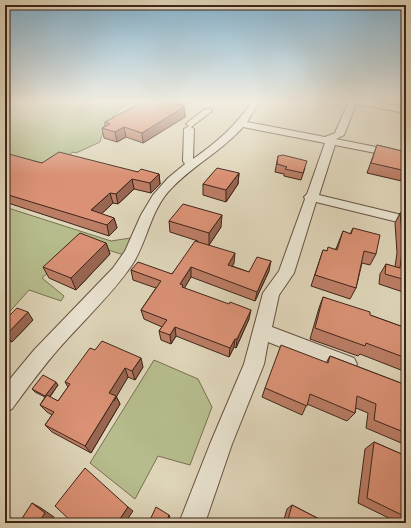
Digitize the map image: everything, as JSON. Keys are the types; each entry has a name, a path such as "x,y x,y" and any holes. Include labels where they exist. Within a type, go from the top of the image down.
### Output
{"street":[{"path":"190,126 188,161 191,164"},
{"path":"5,402 44,351 114,276 138,241 153,203 167,186 191,164 221,143 240,126"},
{"path":"252,126 332,139 350,145 406,156"},
{"path":"192,523 221,444 254,364 271,293 286,273 310,197 332,139 339,126"},
{"path":"310,197 406,220"},
{"path":"261,331 363,370"}],"green space":[{"path":"5,126 106,126 100,142 76,153 73,152 46,173 5,163"},
{"path":"5,207 111,241 137,237 127,256 83,242 42,278 64,296 61,301 29,290 5,317"},
{"path":"154,360 198,379 212,407 190,465 158,456 135,499 90,463"}],"building":[{"path":"107,126 154,126 142,133 124,127 115,132 102,128"},
{"path":"377,145 406,152 406,171 371,163"},
{"path":"59,152 138,172 141,169 159,174 150,183 132,179 116,194 110,193 91,210 114,218 107,225 5,194 5,157 9,154 42,163"},
{"path":"283,155 307,161 303,173 285,169 287,167 277,164 278,156"},
{"path":"217,168 239,173 226,190 203,184"},
{"path":"183,204 222,215 209,233 169,221"},
{"path":"400,213 406,214 406,280 385,274 386,264 400,268 403,243"},
{"path":"353,228 380,235 376,254 364,251 356,288 315,275 323,250 327,251 328,247 337,250 343,231 351,234"},
{"path":"80,233 106,243 71,278 43,267"},
{"path":"195,241 235,253 228,265 249,272 257,257 271,261 257,292 191,267 180,284 183,285 182,287 229,304 230,302 251,310 237,339 235,339 230,348 175,327 170,335 159,331 167,320 141,310 161,281 131,270 138,262 172,274"},
{"path":"323,297 370,312 370,315 406,328 406,358 366,343 365,346 315,328"},
{"path":"17,308 28,312 6,335 5,320"},
{"path":"102,341 141,358 132,371 125,368 109,393 116,396 85,446 45,425 54,412 40,405 47,395 58,401 70,384 65,382 90,348 95,350"},
{"path":"281,345 328,363 330,356 406,385 406,433 374,420 376,404 357,396 355,413 310,394 307,406 265,388"},
{"path":"43,375 56,382 45,396 32,389"},
{"path":"374,442 406,456 406,517 367,498"},
{"path":"85,468 128,507 117,523 73,523 55,506"},
{"path":"32,503 45,513 38,523 19,523"},
{"path":"292,505 327,523 287,523"},
{"path":"156,507 169,515 166,523 149,522"},
{"path":"5,517 14,523 5,523"}]}
